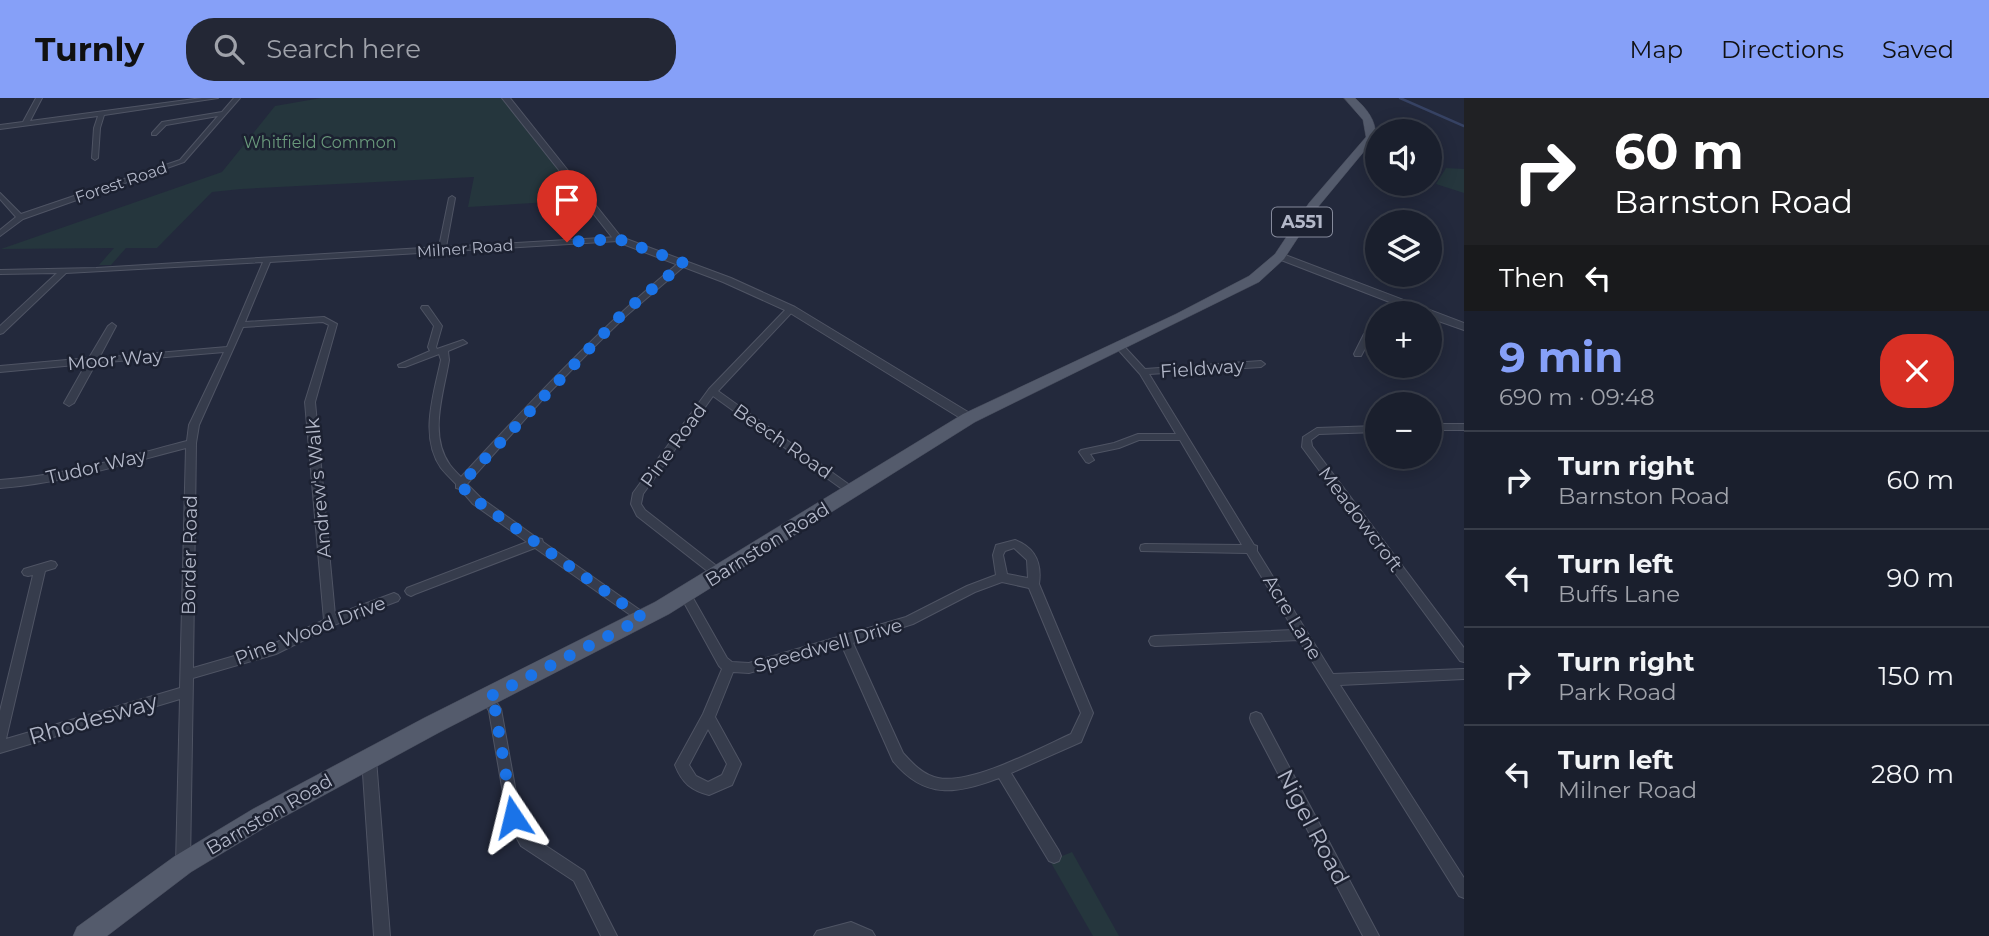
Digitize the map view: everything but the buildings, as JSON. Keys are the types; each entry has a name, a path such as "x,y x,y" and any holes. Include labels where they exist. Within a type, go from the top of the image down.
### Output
{"main road":[{"name":"Barnston Road","path":"86,936 183,864 261,817 643,618 719,574 969,418 1254,279 1280,256 1313,205 1371,137 1368,118 1349,98"}],"street":[{"path":"24,124 39,98"},
{"path":"0,127 177,101 215,98"},
{"name":"Forest Road","path":"20,217 182,161 237,98"},
{"path":"506,98 618,239"},
{"path":"94,158 97,128 102,113"},
{"path":"154,134 164,123 224,113"},
{"path":"0,195 20,217 0,234"},
{"path":"442,249 451,202 463,205"},
{"name":"Milner Road","path":"0,272 267,261 618,239 684,263 791,309 969,418"},
{"path":"1280,256 1394,301"},
{"name":"Border Road","path":"183,864 191,443 194,425 267,261"},
{"path":"460,485 573,363 631,305 684,263"},
{"path":"0,331 64,271"},
{"name":"Pine Road","path":"719,574 641,513 636,503 638,493 712,391 791,309"},
{"path":"444,311 428,312 438,326 432,347 439,351 445,360 433,428 444,465 477,501 643,618"},
{"name":"Andrew's Walk","path":"240,325 324,319 332,324 310,402 330,622"},
{"path":"1442,319 1464,327"},
{"path":"69,403 112,326"},
{"path":"1358,354 1365,340"},
{"path":"402,365 463,343"},
{"name":"Acre Lane","path":"1118,345 1143,372 1253,549 1330,680 1462,886"},
{"name":"Moor Way","path":"0,369 230,349"},
{"name":"Fieldway","path":"1143,372 1261,364"},
{"name":"Beech Road","path":"712,391 853,491"},
{"path":"1442,427 1464,427"},
{"name":"Meadowcroft","path":"1365,429 1317,431 1306,439 1307,447 1464,657"},
{"path":"1089,460 1084,452 1116,446 1138,438 1182,437"},
{"name":"Tudor Way","path":"0,484 70,474 191,443"},
{"name":"Pine Wood Drive","path":"411,591 538,542"},
{"path":"845,639 898,757 907,769 923,779 943,785 1002,770 1076,738 1087,713 1033,584 1034,559 1030,552 1015,544 1000,548 998,555 1002,577 1033,584"},
{"path":"1145,548 1253,549"},
{"path":"0,738 40,569"},
{"name":"Speedwell Drive","path":"685,594 708,639 729,667 748,668 909,621 971,589 1002,577"},
{"name":"Pine Wood Drive","path":"186,675 272,650 330,622 394,598"},
{"path":"1155,640 1304,635"},
{"path":"708,717 734,764 727,780 709,789 698,786 686,776 682,765 708,717 729,667"},
{"path":"1330,680 1464,674"},
{"name":"Rhodesway","path":"0,747 186,692"},
{"path":"487,698 495,709 513,817 526,841 579,876 610,936"},
{"name":"Nigel Road","path":"1255,718 1371,936"},
{"path":"369,759 382,936"},
{"path":"1002,770 1054,856"},
{"path":"822,936 851,930 867,936"}],"green space":[{"name":"Whitfield Common","path":"321,98 502,98 582,200 468,207 474,177 241,189 212,192 157,248 126,248 111,265 99,265 114,248 1,249 222,172 275,106"},
{"path":"1446,168 1464,169 1464,193 1442,186 1442,174"},
{"path":"1072,852 1119,936 1093,936 1050,861"}],"waterway":[{"path":"1400,98 1464,126"}],"route":[{"path":"513,817 495,709 487,698 643,618 477,501 460,485 624,312 684,263 618,239 567,242"}]}
